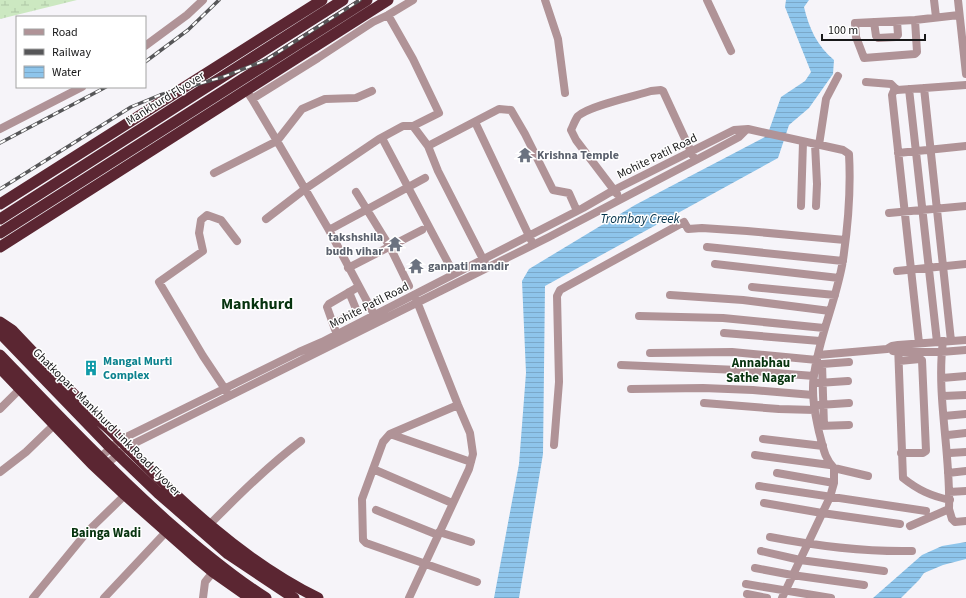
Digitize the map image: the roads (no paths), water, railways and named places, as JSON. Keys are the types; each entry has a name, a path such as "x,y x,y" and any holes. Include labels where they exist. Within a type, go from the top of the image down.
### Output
{"highway":[{"path":"0,204 322,0"},
{"name":"Mankhurd Flyover","path":"0,218 343,0"},
{"path":"0,247 234,98 259,69 367,0"},
{"path":"234,98 249,95 372,17 388,0"},
{"name":"Mankhurd Flyover","path":"0,233 259,69"},
{"path":"0,322 12,330 148,469 210,524 260,563 301,590 318,598"},
{"name":"Ghatkopar - Mankhurd Link Road Flyover","path":"2,335 107,444 158,493 228,554 294,598"},
{"path":"0,355 131,488 207,555 266,598"},
{"path":"0,368 95,467 125,495 213,572 250,598"}],"street":[{"path":"146,45 187,15 203,0"},
{"path":"372,17 388,16 412,0"},
{"path":"545,0 558,39 565,93"},
{"path":"707,0 731,51"},
{"path":"934,0 936,17"},
{"path":"958,0 966,74"},
{"path":"915,20 918,52 915,54 864,58 856,37 855,23 915,20 959,15"},
{"path":"266,219 305,189 382,138 402,126 413,126 439,113 413,59 388,16"},
{"path":"874,22 876,36 878,38 896,37 898,35 897,21"},
{"path":"816,206 817,145 826,99 838,76"},
{"path":"866,82 891,84 897,90 966,85"},
{"path":"0,129 80,88"},
{"path":"895,88 892,95 919,343"},
{"path":"924,88 944,266 944,341 942,352 942,378 950,505 952,519 955,522 966,521"},
{"path":"909,89 928,268 944,341"},
{"path":"620,200 576,140 571,130 578,116 596,107 651,91 663,91 695,161"},
{"path":"214,173 278,140 302,108 325,99 356,98 372,92"},
{"path":"249,95 278,140 329,230 376,319 329,343"},
{"path":"428,146 499,109 511,110 525,134 553,190 569,193 577,211"},
{"path":"475,122 534,245"},
{"path":"413,126 428,146 438,171 488,268"},
{"name":"Mohite Patil Road","path":"95,467 124,444 225,388 268,372 299,352 329,343 337,334 376,319 416,299 454,274 577,211 614,190 734,130 766,133 843,150 849,154 850,170 845,240"},
{"path":"409,598 469,469 473,454 470,433 416,299 488,268 534,245 712,152 739,136 746,130"},
{"path":"382,138 454,274"},
{"path":"801,206 803,142"},
{"path":"708,144 712,152"},
{"path":"898,153 966,146"},
{"path":"673,161 678,170"},
{"path":"329,230 425,178"},
{"path":"356,192 390,247 409,286"},
{"path":"889,213 966,206"},
{"path":"230,397 158,282 203,251 199,233 201,220 207,215 221,220 237,241"},
{"path":"554,445 559,382 557,296 560,290 684,222 688,230 702,228 845,240 843,261 835,295 820,341 814,380 814,407 821,426"},
{"path":"548,226 553,235"},
{"path":"348,268 422,230"},
{"path":"707,247 843,261"},
{"path":"715,264 839,278"},
{"path":"897,271 966,264"},
{"path":"337,334 327,306 358,287"},
{"path":"752,287 835,295"},
{"path":"333,324 355,313 356,309 348,292"},
{"path":"670,295 743,300 830,311"},
{"path":"639,316 722,318 824,328"},
{"path":"724,333 820,341"},
{"path":"899,353 919,343 966,340"},
{"path":"650,354 732,352 817,357 887,348 892,346 899,353 922,360 926,451 923,453 901,453"},
{"path":"899,353 966,350"},
{"path":"899,353 903,478 930,495 950,505"},
{"path":"832,354 833,363"},
{"path":"783,595 830,497 834,483 832,466 827,461 823,446 821,426 823,405 822,364 849,362"},
{"path":"621,365 738,370 814,380 822,383 848,381"},
{"path":"124,444 230,397 268,372"},
{"path":"942,378 966,376"},
{"path":"631,389 703,388 813,395"},
{"path":"0,409 20,389"},
{"path":"943,396 966,395"},
{"path":"704,403 779,409 848,403"},
{"path":"458,405 390,434 383,442 362,499 363,540 366,544 477,582"},
{"path":"944,416 966,414"},
{"path":"0,472 26,452 54,424"},
{"path":"821,426 849,425"},
{"path":"948,435 966,433"},
{"path":"390,434 471,462"},
{"path":"763,439 823,446"},
{"path":"210,524 257,478 301,441"},
{"path":"950,453 966,452"},
{"path":"755,455 832,466 868,476"},
{"path":"374,469 452,503"},
{"path":"948,473 966,471"},
{"path":"776,473 834,483"},
{"path":"759,486 926,512"},
{"path":"949,492 966,490"},
{"path":"33,598 87,532 125,495"},
{"path":"764,503 900,524"},
{"path":"910,526 950,505"},
{"path":"376,510 438,533 471,542"},
{"path":"104,598 166,532"},
{"path":"770,537 807,544 877,552 912,551"},
{"path":"761,551 800,560 884,571"},
{"path":"755,568 792,575 864,585"},
{"path":"203,598 205,582 213,572"},
{"path":"746,584 783,595 831,598"},
{"path":"747,594 767,598"}],"water":[{"name":"Trombay Creek","path":"786,0 809,0 804,7 808,22 818,43 834,60 833,74 809,108 789,125 778,158 545,286 543,454 519,598 494,598 519,464 526,373 522,281 529,269 635,205 767,136 781,97 805,81 811,72 785,7"},
{"path":"966,542 966,559 943,565 924,573 901,598 873,598 922,555 942,546"}],"railway":[{"path":"146,61 188,30 219,0"},
{"path":"0,189 131,107 160,95 223,77 266,60 360,0"},
{"path":"0,143 104,88"}],"place":[{"name":"Krishna Temple","path":"525,155"},
{"name":"takshshila budh vihar","path":"395,244"},
{"name":"ganpati mandir","path":"416,266"},
{"name":"Mangal Murti Complex","path":"91,368"}],"district":[{"name":"Mankhurd","path":"257,303"},
{"name":"Annabhau Sathe Nagar","path":"761,370"},
{"name":"Bainga Wadi","path":"106,532"}]}
